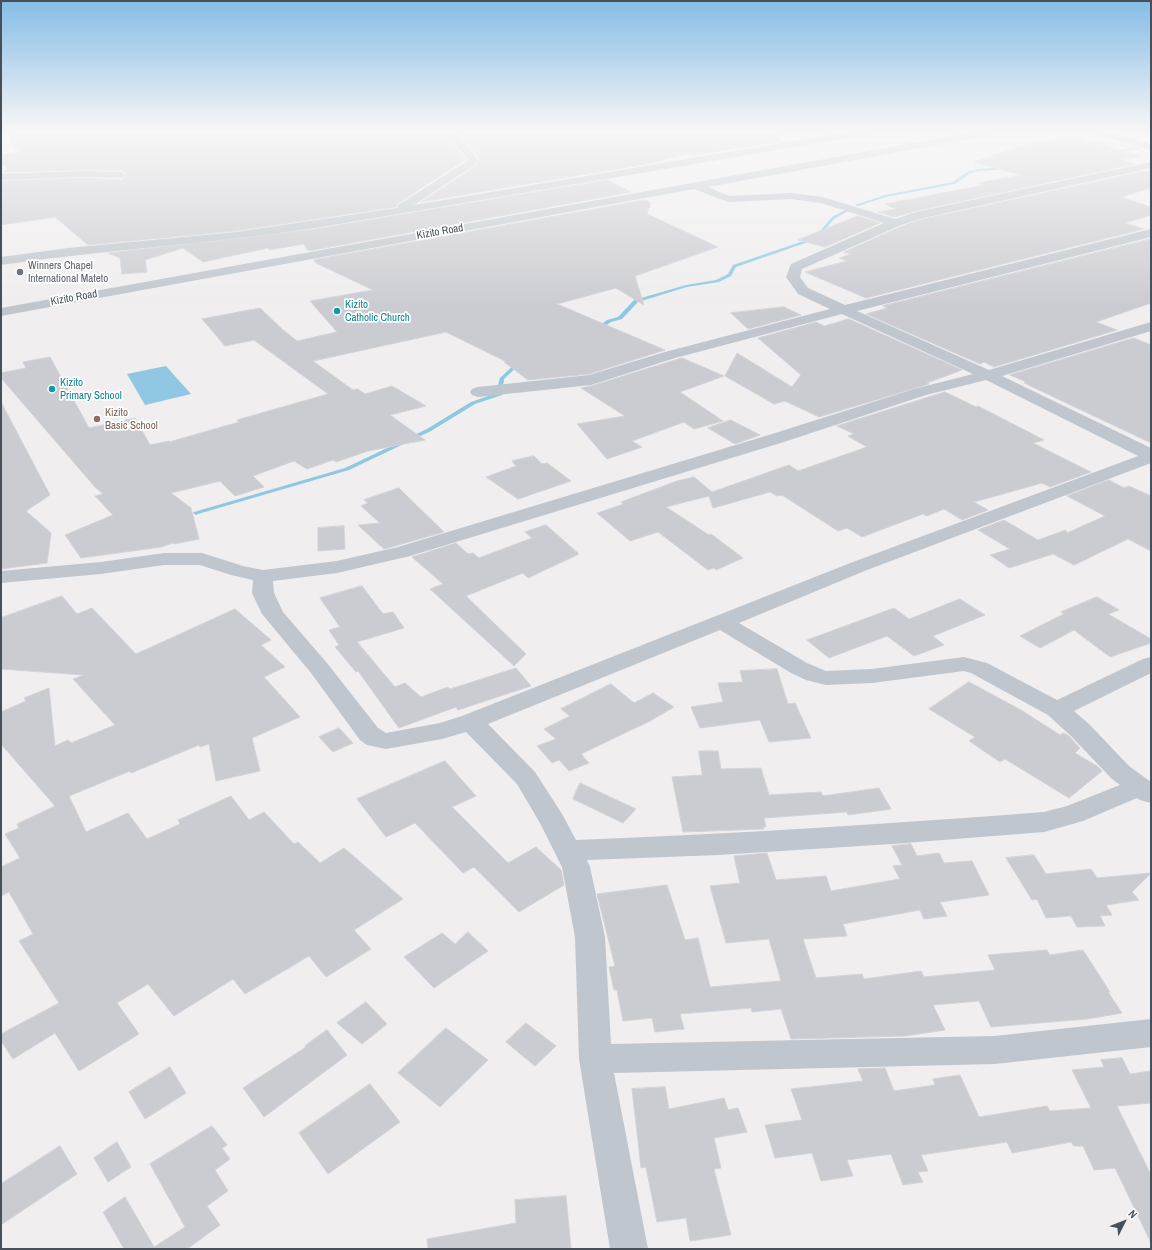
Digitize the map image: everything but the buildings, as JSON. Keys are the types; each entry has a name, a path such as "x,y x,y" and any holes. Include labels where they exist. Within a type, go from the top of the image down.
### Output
{"street":[{"path":"396,211 428,189"},
{"path":"1,261 74,251 231,236 525,189"},
{"name":"Kizito Road","path":"1,312 678,189"},
{"path":"704,189 728,200 791,196 823,200 895,223"},
{"path":"1039,189 916,216 895,223 796,267 793,277 803,291 988,375 1151,456"},
{"path":"478,392 591,380 670,355 842,310 1151,234"},
{"path":"1,577 101,568 164,559 188,558 202,559 238,571 263,576 337,567 403,552 763,443 920,392 988,375 1151,326"},
{"path":"263,576 263,593 273,614 319,668 369,734 376,739 386,741 442,731 471,722 860,566 1151,456"},
{"path":"722,622 799,668 814,675 826,678 872,676 964,664 979,668 1057,710 1081,731 1120,772 1145,791"},
{"path":"1057,710 1151,664"},
{"path":"471,722 526,778 552,821 576,867 590,937 595,1059 629,1249"},
{"path":"568,852 773,842 1044,822 1145,791"},
{"path":"595,1059 995,1050 1151,1033"}],"water":[{"path":"166,366 191,394 145,405 127,374"}],"waterway":[{"path":"857,205 885,196 920,189"},
{"path":"597,329 609,321 620,318 636,301 686,286 717,281 730,275 734,266 816,238 833,218 846,211"},
{"path":"501,385 502,379 519,363"},
{"path":"196,513 347,469 429,430 473,403 500,394"}],"place":[{"name":"Winners Chapel International Mateto","path":"20,272"},
{"name":"Kizito Catholic Church","path":"337,311"},
{"name":"Kizito Primary School","path":"52,389"},
{"name":"Kizito Basic School","path":"97,419"}]}
